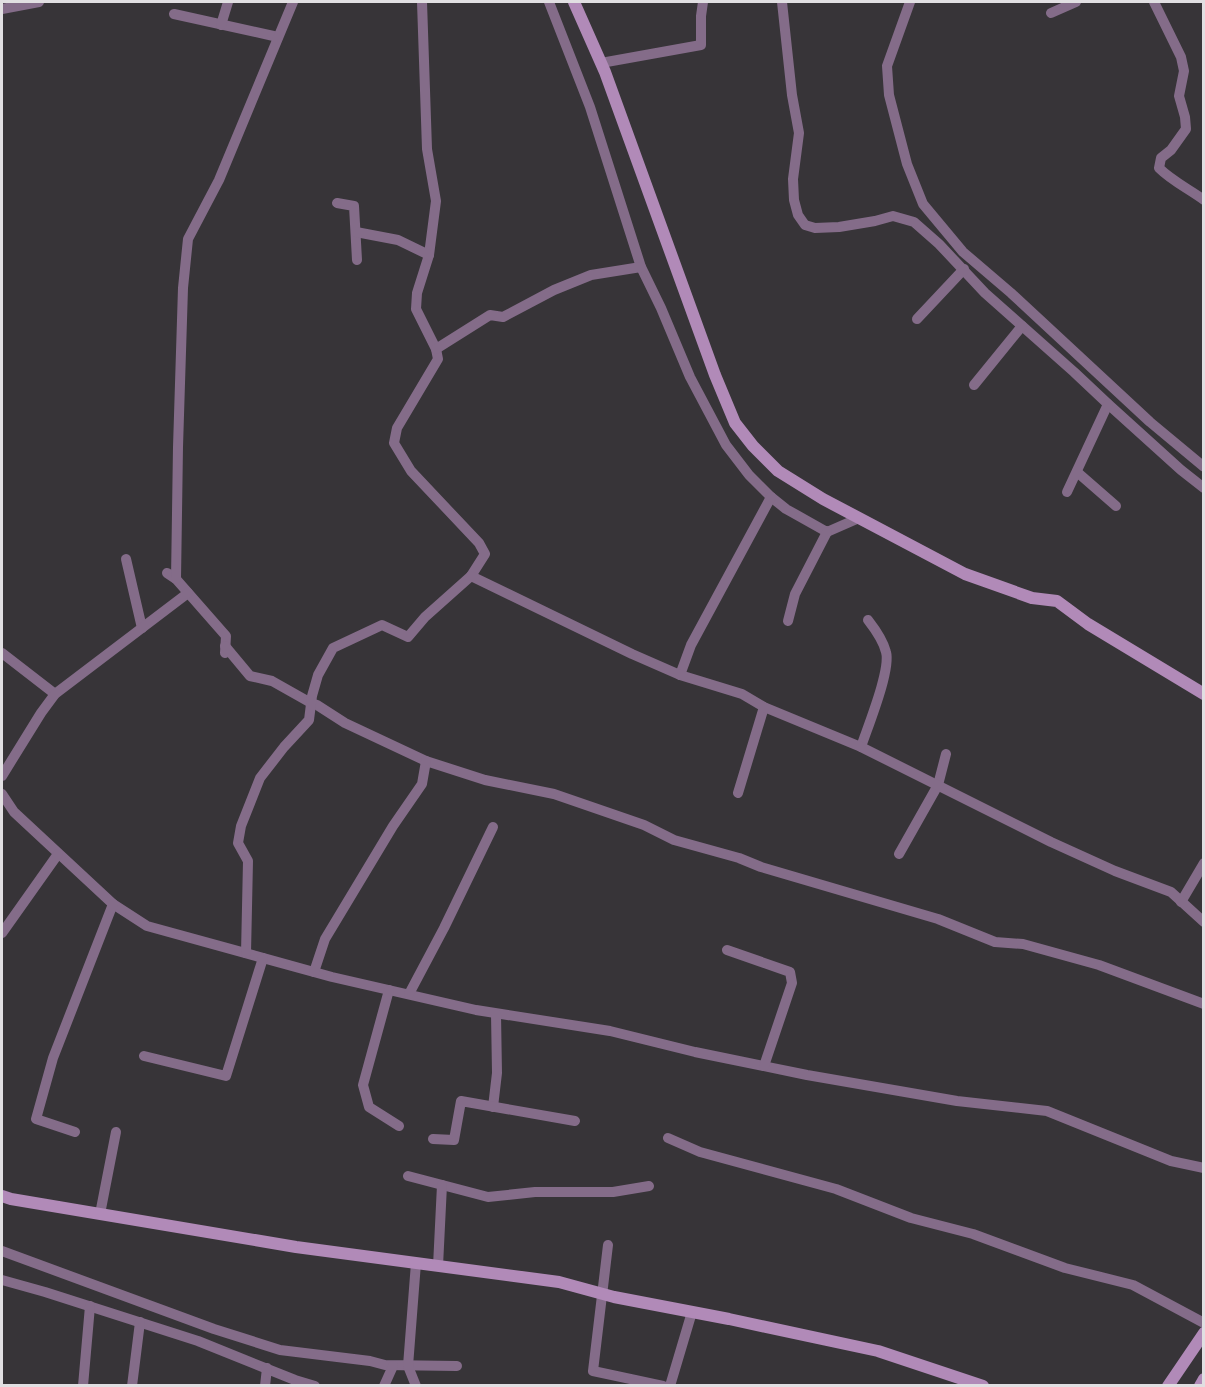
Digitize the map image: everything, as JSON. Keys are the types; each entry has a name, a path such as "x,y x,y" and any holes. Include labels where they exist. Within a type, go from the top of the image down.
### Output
{"street":[{"path":"2,9 39,2"},
{"path":"221,25 228,2"},
{"path":"293,2 219,180 188,239 183,288 171,576 226,636 225,651 250,676 272,681 345,723 426,761 485,780 554,794 644,825 674,840 938,919 995,942 1023,944 1099,965 1203,1004"},
{"path":"246,953 248,861 238,843 241,826 260,778 309,720 318,675 333,648 382,625 408,637 425,617 471,576 485,554 479,543 411,471 394,443 397,428 438,359 436,349 416,309 417,293 429,255 436,201 427,149 422,2"},
{"path":"549,2 590,107 641,267 690,377 726,445 749,475 786,509 827,532"},
{"path":"574,2 601,63 715,375 735,423 753,446 778,471 823,499 965,574 1032,598 1057,601 1088,624 1203,694"},
{"path":"601,63 701,45 703,2"},
{"path":"782,2 792,95 799,133 793,179 794,200 798,215 805,225 814,228 839,227 893,216 914,222 939,244 985,293 1203,488"},
{"path":"910,2 888,66 889,95 907,164 923,204 963,252 1060,337 1150,422 1203,466"},
{"path":"1051,13 1076,2"},
{"path":"1154,2 1181,57 1184,71 1179,96 1186,129 1171,150 1161,158 1159,168 1168,177 1203,200"},
{"path":"174,14 278,38"},
{"path":"337,203 354,206 357,260"},
{"path":"356,232 398,240 429,255"},
{"path":"436,349 490,315 503,317 554,290 591,275 641,267"},
{"path":"917,319 963,269"},
{"path":"974,385 1022,326"},
{"path":"1067,492 1107,404"},
{"path":"1077,472 1116,506"},
{"path":"680,675 691,645 771,497"},
{"path":"788,621 795,594 827,532 859,518"},
{"path":"126,559 142,628"},
{"path":"471,576 632,654 680,675 742,694 764,707 861,747 1104,867 1171,892 1203,922"},
{"path":"2,776 55,694 188,593"},
{"path":"861,747 886,671 887,653 878,632 868,620"},
{"path":"2,653 55,694"},
{"path":"738,793 764,707"},
{"path":"899,854 938,785 946,754"},
{"path":"314,972 325,939 393,826 422,784 426,761"},
{"path":"2,794 14,812 58,854 113,904 147,926 314,972 496,1014 610,1031 695,1052 807,1075 957,1101 1047,1112 1171,1161 1203,1168"},
{"path":"409,994 493,827"},
{"path":"2,933 58,854"},
{"path":"1181,902 1203,864"},
{"path":"75,1132 36,1119 53,1058 113,904"},
{"path":"727,950 790,972 792,983 764,1066"},
{"path":"144,1056 226,1076 263,957"},
{"path":"389,990 363,1085 369,1107 399,1126"},
{"path":"493,1107 497,1073 496,1014"},
{"path":"434,1139 454,1140 460,1101 575,1121"},
{"path":"100,1214 116,1132"},
{"path":"668,1138 700,1152 836,1190 911,1218 973,1234 1065,1268 1133,1285 1203,1323"},
{"path":"408,1176 488,1197 535,1192 613,1192 649,1186"},
{"path":"438,1266 442,1185"},
{"path":"2,1196 296,1247 559,1282 602,1294 878,1351 983,1386"},
{"path":"608,1245 593,1371 663,1386"},
{"path":"2,1251 214,1329 280,1350 393,1366 457,1366"},
{"path":"416,1263 408,1366 416,1386"},
{"path":"2,1280 198,1341 310,1385"},
{"path":"83,1386 90,1306"},
{"path":"670,1386 692,1312"},
{"path":"132,1386 140,1322"},
{"path":"1168,1386 1203,1332"},
{"path":"384,1386 393,1366"},
{"path":"265,1386 267,1368"},
{"path":"1200,1386 1203,1379"}]}
